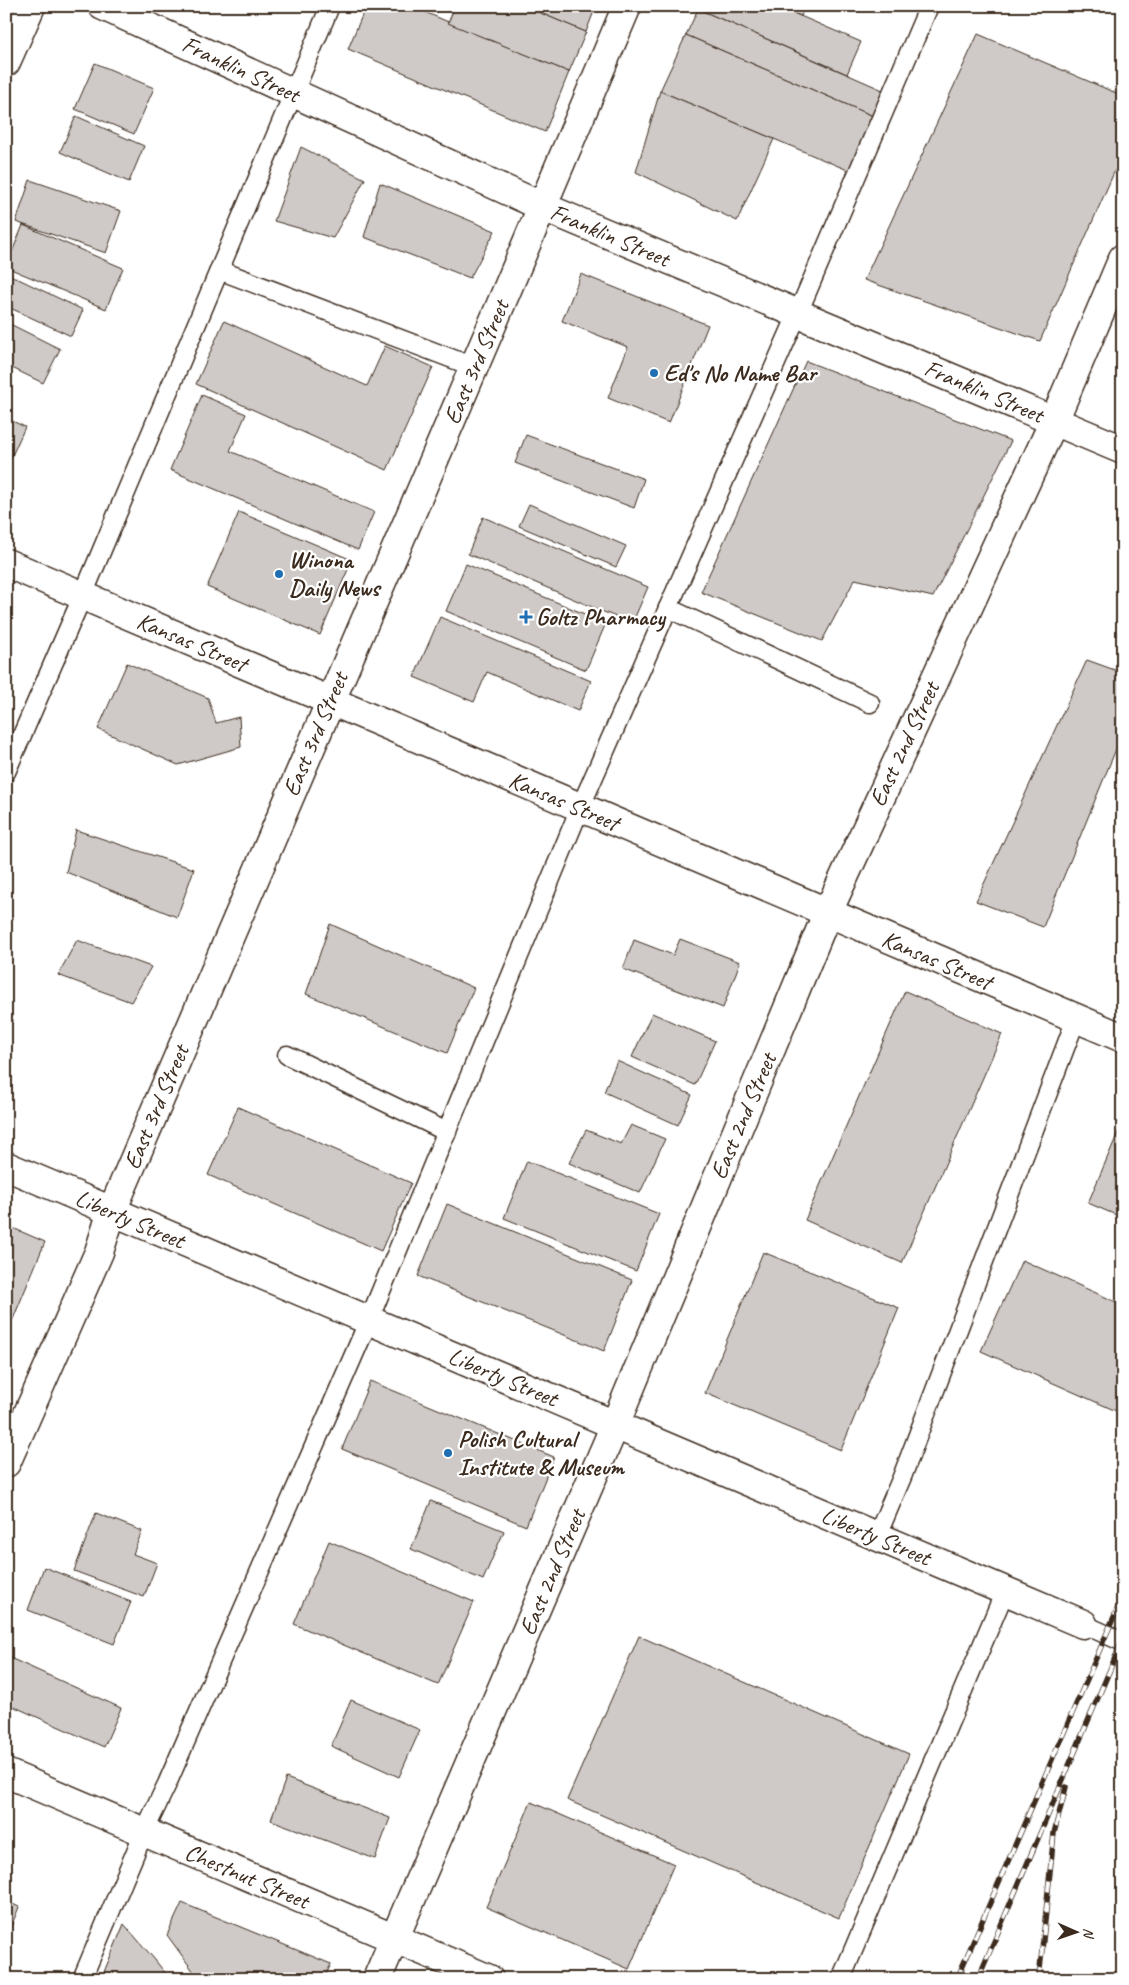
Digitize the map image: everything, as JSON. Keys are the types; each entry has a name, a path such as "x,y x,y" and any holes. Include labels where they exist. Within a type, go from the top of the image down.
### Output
{"street":[{"path":"6,62 31,6"},
{"name":"Franklin Street","path":"103,6 541,206 1123,450"},
{"name":"East 3rd Street","path":"6,1463 99,1252 112,1211 627,6"},
{"name":"East 2nd Street","path":"377,1979 615,1425 827,914 1054,421 1123,258"},
{"name":"Kansas Street","path":"6,562 827,914 1123,1038"},
{"name":"Liberty Street","path":"6,1166 1083,1624"},
{"name":"Chestnut Street","path":"6,1773 489,1979"}],"lane":[{"path":"6,772 83,595 330,6"},
{"path":"82,1979 144,1832 171,1775 369,1320 580,808 798,313 929,6"},
{"path":"219,270 474,367"},
{"path":"668,608 870,703"},
{"path":"877,1536 902,1477 1076,1019"},
{"path":"287,1055 447,1132"},
{"path":"841,1979 1005,1590"},
{"path":"1083,1624 1123,1642"}],"building":[{"path":"366,6 410,6 569,72 545,132 348,49"},
{"path":"455,6 524,6 586,32 569,72 448,23"},
{"path":"524,6 596,6 586,32"},
{"path":"699,6 777,6 861,42 847,74 698,9"},
{"path":"777,6 805,6 801,16"},
{"path":"698,9 885,91 873,116 686,35"},
{"path":"978,34 1123,96 1123,152 1040,341 864,280"},
{"path":"686,35 873,116 850,171 660,91"},
{"path":"95,63 154,88 134,134 75,109"},
{"path":"660,91 774,139 737,221 636,172"},
{"path":"76,116 144,146 129,182 60,152"},
{"path":"301,147 365,179 333,238 274,221"},
{"path":"30,180 121,211 106,253 16,222"},
{"path":"380,183 495,231 470,278 364,237"},
{"path":"23,225 123,268 106,309 6,267"},
{"path":"6,273 83,310 71,336 6,306"},
{"name":"Ed's No Name Bar","path":"581,274 708,325 669,423 608,398 628,347 562,321"},
{"path":"224,321 367,386 385,346 433,367 387,470 196,384"},
{"path":"6,322 60,349 43,383 6,365"},
{"path":"806,361 1011,441 933,597 855,579 822,641 701,592"},
{"path":"202,395 246,414 230,451 374,512 358,550 170,470"},
{"path":"6,418 25,427 6,469"},
{"path":"526,435 644,479 634,508 515,463"},
{"path":"529,504 626,546 616,567 519,526"},
{"name":"Winona Daily News","path":"239,512 352,560 320,635 207,587"},
{"path":"483,517 648,587 632,624 468,554"},
{"name":"Goltz Pharmacy","path":"466,564 606,623 586,670 446,611"},
{"path":"440,617 591,681 578,711 487,672 474,702 414,677"},
{"path":"1087,660 1123,673 1123,732 1043,927 976,901"},
{"path":"127,663 208,698 216,723 239,717 241,747 178,765 98,729"},
{"path":"76,830 194,869 177,917 66,872"},
{"path":"330,924 474,988 447,1053 306,994"},
{"path":"680,939 740,962 723,1008 623,969 634,940 673,955"},
{"path":"77,940 151,967 131,1002 58,975"},
{"path":"905,991 1002,1034 902,1263 805,1220"},
{"path":"652,1013 715,1041 695,1085 632,1057"},
{"path":"617,1061 692,1095 678,1125 604,1092"},
{"path":"238,1107 411,1183 381,1251 208,1175"},
{"path":"1123,1121 1123,1218 1088,1203"},
{"path":"631,1125 665,1139 640,1193 569,1163 586,1130 621,1144"},
{"path":"527,1161 659,1214 636,1271 504,1218"},
{"path":"447,1204 632,1280 604,1351 418,1276"},
{"path":"6,1225 45,1242 6,1336"},
{"path":"763,1252 899,1308 841,1450 705,1393"},
{"path":"1022,1260 1123,1305 1123,1414 981,1351"},
{"name":"Polish Cultural Institute & Museum","path":"370,1381 554,1457 526,1526 342,1449"},
{"path":"431,1501 504,1531 483,1580 411,1549"},
{"path":"96,1513 142,1531 133,1554 157,1563 144,1597 74,1571"},
{"path":"329,1541 474,1602 438,1685 294,1624"},
{"path":"44,1567 131,1602 114,1644 28,1610"},
{"path":"639,1636 909,1754 839,1918 567,1800"},
{"path":"10,1658 121,1708 104,1747 6,1703 6,1666"},
{"path":"351,1700 420,1730 399,1777 331,1746"},
{"path":"286,1778 390,1818 375,1859 271,1820"},
{"path":"531,1802 674,1864 629,1969 486,1907"},
{"path":"6,1901 19,1907 6,1939"},
{"path":"182,1903 331,1964 324,1979 199,1979 167,1935"},
{"path":"124,1924 155,1960 170,1979 101,1979"}],"railway":[{"path":"957,1979 1123,1596"},
{"path":"978,1979 1123,1639"},
{"path":"1039,1979 1054,1833 1066,1787"}],"place":[{"name":"Ed's No Name Bar","path":"654,373"},
{"name":"Winona Daily News","path":"279,574"},
{"name":"Goltz Pharmacy","path":"526,617"},
{"name":"Polish Cultural Institute & Museum","path":"448,1453"}]}
